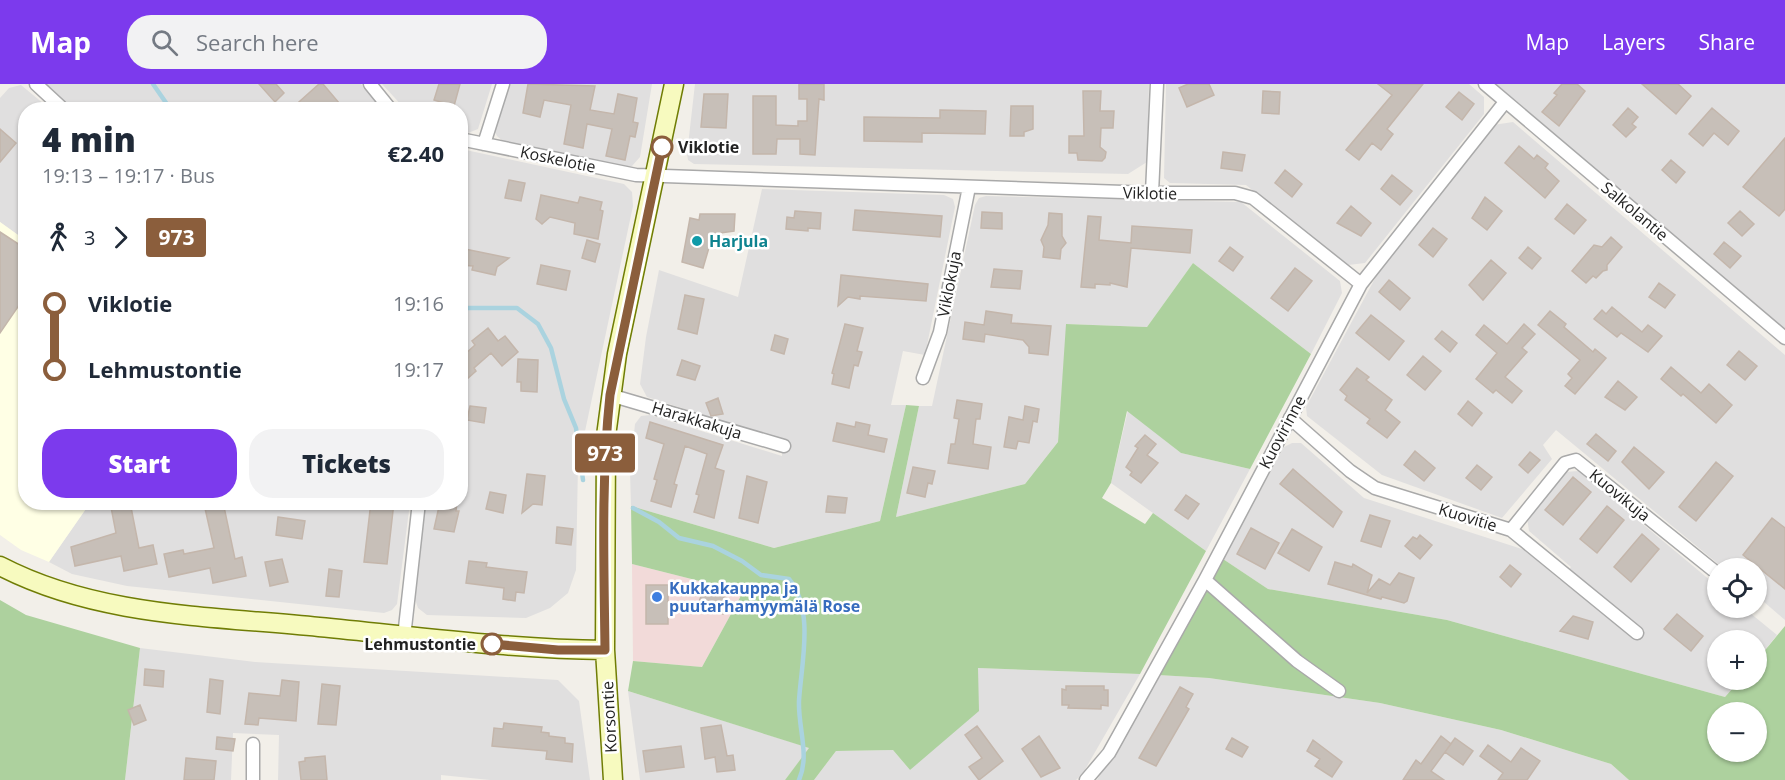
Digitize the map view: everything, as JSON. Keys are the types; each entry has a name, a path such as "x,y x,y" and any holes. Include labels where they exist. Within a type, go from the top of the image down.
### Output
{"main road":[{"name":"Korsontie","path":"613,780 605,650 604,513 610,395 674,84"},
{"path":"0,566 32,583 91,602 161,612 558,650 605,650"}],"street":[{"path":"36,84 55,102"},
{"path":"370,84 385,102"},
{"path":"484,144 503,84"},
{"path":"1152,193 1157,84"},
{"name":"Salkolantie","path":"1485,84 1785,338"},
{"name":"Kuovirinne","path":"1086,780 1109,753 1205,580 1361,284 1505,102"},
{"name":"Koskelotie","path":"468,141 636,175 656,176"},
{"name":"Viklotie","path":"656,176 1152,193 1235,193 1253,198 1361,284"},
{"name":"Viklokuja","path":"922,378 940,332 969,187"},
{"name":"Harakkakuja","path":"610,395 784,446"},
{"name":"Kuovitie","path":"1290,418 1350,471 1375,488 1510,530 1637,633"},
{"name":"Kuovikuja","path":"1510,530 1565,463 1576,460 1707,565"},
{"path":"404,636 418,510"},
{"path":"1205,580 1297,661 1339,691"},
{"path":"253,744 253,780"}],"shaded area":[{"path":"44,84 361,84 377,102 65,102"},
{"path":"382,84 492,84 478,129 468,133 468,102 399,102"},
{"path":"507,84 652,84 640,157 632,166 618,167 504,142 493,128"},
{"path":"695,84 1149,84 1147,162 1128,174 694,164 688,160 687,154"},
{"path":"1166,84 1469,84 1484,97 1484,114 1365,263 1348,265 1246,185 1170,183 1164,178"},
{"path":"1496,84 1785,84 1785,330"},
{"path":"21,85 42,102 18,102 18,235 0,222 0,98 9,88"},
{"path":"1513,122 1785,355 1785,620 1767,605 1767,558 1711,558 1556,430 1543,445 1552,459 1502,518 1382,475 1307,416 1306,407 1379,271 1493,125"},
{"path":"468,151 624,184 632,192 633,206 578,464 576,570 568,593 550,608 526,618 427,615 418,608 414,596 424,510 468,510"},
{"path":"762,189 944,195 953,199 955,207 925,355 903,351 891,405 906,405 880,521 774,548 631,506 630,472 635,424 641,416 650,415 782,456 783,440 647,397 640,384 646,337 659,270 738,297"},
{"path":"986,196 1241,202 1340,281 1342,293 1311,354 1193,263 1147,327 1067,324 1058,442 1025,484 896,517 919,406 932,406 975,205 979,198"},
{"path":"0,222 18,235 18,510 85,510 49,562 21,550 0,535"},
{"path":"1128,410 1181,453 1250,469 1206,551 1111,483"},
{"path":"1292,443 1301,443 1364,498 1525,550 1560,580 1571,567 1529,531 1527,517 1564,472 1579,471 1707,578 1707,618 1756,618 1777,635 1767,648 1767,630 1707,630 1707,690 1731,690 1725,697 1447,620 1268,589 1223,559 1284,447"},
{"path":"85,510 409,510 397,604 392,610 384,613 127,586 72,574 49,562"},
{"path":"632,564 743,592 702,667 633,661"},
{"path":"140,648 255,662 558,680 579,701 590,780 490,780 441,775 441,780 278,780 279,735 233,733 231,780 125,780"},
{"path":"978,668 1140,674 1083,773 1076,780 814,780 836,751 893,750 910,770"},
{"path":"1158,675 1209,678 1380,703 1501,730 1611,764 1629,780 1097,780"},
{"path":"628,691 810,748 785,780 640,780"}],"green space":[{"path":"1193,263 1311,354 1250,469 1181,453 1127,411 1111,483 1102,498 1145,524 1153,513 1206,551 1140,674 978,668 979,711 910,770 893,750 836,751 814,780 785,780 809,748 628,691 633,661 702,667 743,592 632,564 631,506 774,548 880,521 906,405 919,406 896,517 1025,484 1058,442 1066,324 1147,327"},
{"path":"1223,559 1268,589 1447,620 1725,697 1731,690 1767,690 1767,648 1785,626 1785,780 1629,780 1611,764 1501,730 1380,703 1209,678 1158,675"},
{"path":"0,600 26,615 140,648 125,780 0,780"}],"building":[{"path":"259,84 276,84 284,93 275,102"},
{"path":"319,84 323,84 338,102 299,102"},
{"path":"439,84 460,84 455,102 434,100"},
{"path":"528,84 595,86 590,110 614,114 618,94 637,98 633,122 638,123 635,137 630,136 625,160 606,156 612,129 587,124 583,148 564,144 571,105 544,100 540,117 523,113"},
{"path":"799,84 824,84 824,100 819,99 815,155 800,154 800,139 777,139 776,154 753,154 753,96 776,96 776,125 798,126 798,121 807,121 807,99 799,99"},
{"path":"1188,84 1209,84 1214,95 1187,107 1179,88"},
{"path":"1378,84 1423,84 1387,129 1393,134 1381,150 1372,143 1359,160 1346,150 1392,95"},
{"path":"1562,84 1577,84 1585,91 1559,126 1542,112 1557,95 1554,93"},
{"path":"1642,84 1678,84 1691,96 1676,114"},
{"path":"1083,91 1101,91 1100,111 1114,111 1113,128 1101,128 1100,147 1106,152 1102,161 1078,160 1077,153 1069,153 1069,136 1084,136"},
{"path":"1263,91 1280,92 1279,114 1262,113"},
{"path":"1459,92 1474,104 1462,120 1446,107"},
{"path":"704,94 728,94 726,128 701,127"},
{"path":"1011,106 1033,106 1033,129 1024,132 1024,136 1010,136"},
{"path":"1628,108 1638,117 1632,124 1636,127 1626,137 1613,125"},
{"path":"1712,108 1739,131 1728,145 1714,133 1703,146 1689,134"},
{"path":"940,110 986,111 985,134 922,133 922,142 864,141 864,117 940,118"},
{"path":"0,129 16,143 0,162"},
{"path":"1785,138 1785,209 1779,216 1743,187"},
{"path":"1519,146 1534,159 1537,155 1548,164 1545,168 1559,181 1545,198 1505,163"},
{"path":"1223,152 1245,155 1242,171 1221,168"},
{"path":"1671,160 1685,172 1676,183 1662,170"},
{"path":"1285,170 1302,184 1292,197 1275,183"},
{"path":"1392,175 1412,191 1400,205 1381,189"},
{"path":"509,180 525,183 521,201 505,198"},
{"path":"541,195 578,203 580,197 602,202 600,210 603,211 598,239 574,234 575,223 550,217 542,224 536,219"},
{"path":"1485,197 1502,211 1487,230 1472,218"},
{"path":"1567,204 1586,220 1574,234 1555,219"},
{"path":"1351,206 1371,223 1361,236 1337,223"},
{"path":"855,210 942,216 940,237 853,230"},
{"path":"795,211 821,213 820,229 808,228 808,231 786,229 787,217 794,218"},
{"path":"1740,211 1754,224 1742,236 1728,223"},
{"path":"982,212 1002,213 1002,229 981,228"},
{"path":"1049,213 1062,214 1062,236 1066,243 1061,249 1060,259 1043,257 1044,247 1041,240 1048,225"},
{"name":"Harjula","path":"700,214 735,214 734,231 713,234 703,268 682,262 690,218 699,220"},
{"path":"1088,216 1101,217 1099,240 1131,243 1132,226 1192,230 1190,253 1131,248 1127,287 1110,283 1110,285 1095,284 1095,288 1081,287"},
{"path":"1433,228 1447,239 1433,257 1419,245"},
{"path":"0,232 18,244 18,307 0,333"},
{"path":"1611,237 1622,247 1607,265 1607,270 1596,278 1593,276 1586,283 1572,271 1594,245 1602,247"},
{"path":"587,240 600,244 595,262 582,258"},
{"path":"1724,242 1741,256 1730,268 1714,254"},
{"path":"1230,247 1243,257 1233,271 1219,261"},
{"path":"1528,247 1541,258 1532,269 1519,258"},
{"path":"468,250 509,258 497,267 495,275 472,270 473,266 468,266"},
{"path":"1491,260 1506,273 1483,300 1469,285"},
{"path":"541,265 570,271 566,290 537,284"},
{"path":"1295,268 1312,281 1288,311 1271,298"},
{"path":"994,269 1022,271 1020,289 991,287"},
{"path":"841,275 928,284 926,301 860,296 860,299 848,297 838,306"},
{"path":"1389,280 1410,298 1400,310 1379,292"},
{"path":"1659,283 1675,295 1665,308 1649,297"},
{"path":"685,295 704,299 697,334 678,329"},
{"path":"1612,307 1642,332 1648,325 1662,336 1648,352 1621,333 1617,337 1594,319 1602,310 1606,314"},
{"path":"986,311 1012,315 1011,323 1051,326 1048,355 1029,353 1029,347 1023,340 985,334 984,342 963,339 965,322 984,325"},
{"path":"1550,311 1566,324 1564,327 1593,352 1595,349 1606,358 1575,394 1565,386 1572,378 1568,374 1580,360 1538,325"},
{"path":"1371,315 1404,341 1389,360 1356,333"},
{"path":"845,324 863,328 857,351 862,352 858,366 854,365 849,388 832,384 834,374 832,373"},
{"path":"1524,324 1535,334 1522,348 1527,352 1505,377 1522,391 1512,403 1496,390 1493,393 1476,379 1497,353 1476,335 1484,325 1507,344"},
{"path":"488,328 498,341 505,336 518,352 502,366 491,353 474,368 476,371 468,378 468,351 475,345 472,341"},
{"path":"1442,331 1457,343 1450,352 1435,339"},
{"path":"775,335 788,339 784,354 771,350"},
{"path":"1739,351 1757,366 1745,380 1727,365"},
{"path":"1423,356 1441,371 1425,390 1407,375"},
{"path":"518,359 538,360 537,392 521,391 521,382 517,382"},
{"path":"682,360 700,366 695,380 677,375"},
{"path":"1671,367 1701,393 1709,384 1732,405 1716,423 1683,394 1681,396 1661,379"},
{"path":"1357,368 1369,377 1366,380 1392,400 1385,410 1400,422 1387,438 1367,423 1370,419 1345,400 1347,396 1340,390"},
{"path":"1618,381 1637,397 1625,410 1605,397"},
{"path":"718,398 723,414 711,416 706,403"},
{"path":"957,400 982,404 980,419 976,419 973,444 991,447 988,469 948,463 951,444 955,444 959,419 954,418"},
{"path":"1468,401 1482,413 1472,426 1458,414"},
{"path":"470,406 486,408 484,423 468,420"},
{"path":"1025,406 1039,409 1037,422 1033,421 1029,443 1018,441 1016,449 1004,447 1009,417 1023,420"},
{"path":"650,422 723,445 715,468 724,471 714,518 694,512 699,495 696,494 707,454 685,446 674,484 677,485 671,507 651,501 657,480 654,479 664,444 646,438"},
{"path":"856,422 870,425 868,435 887,439 884,452 833,441 837,423 855,427"},
{"path":"1596,434 1616,451 1608,461 1587,444"},
{"path":"1145,435 1156,444 1147,455 1158,463 1141,483 1130,475 1132,472 1126,467 1138,448 1135,446"},
{"path":"1634,447 1664,472 1649,489 1622,462"},
{"path":"1415,451 1435,468 1424,481 1404,465"},
{"path":"1530,452 1540,460 1528,473 1519,465"},
{"path":"1716,462 1733,476 1696,521 1679,507"},
{"path":"1477,465 1492,477 1481,490 1466,478"},
{"path":"913,467 935,471 932,484 928,483 925,497 907,493"},
{"path":"1293,469 1342,512 1333,527 1280,484"},
{"path":"527,474 545,476 542,505 533,504 522,513"},
{"path":"747,476 767,482 758,523 739,518"},
{"path":"1573,477 1591,492 1563,525 1545,510"},
{"path":"490,492 506,495 503,513 486,509"},
{"path":"1186,495 1199,504 1188,519 1175,510"},
{"path":"828,496 847,498 845,513 826,512"},
{"path":"1607,506 1624,520 1597,553 1580,539"},
{"path":"112,510 132,510 139,548 153,545 157,564 124,571 121,556 75,566 71,547 116,533"},
{"path":"205,510 225,510 235,559 242,557 246,576 213,583 210,568 169,577 164,554 183,550 184,554 214,548"},
{"path":"370,510 393,510 387,564 364,562"},
{"path":"438,510 459,511 454,532 434,529"},
{"path":"1370,515 1390,521 1381,547 1361,541"},
{"path":"278,517 305,521 302,539 276,535"},
{"path":"1772,518 1785,528 1785,589 1767,574 1767,558 1747,558 1743,555"},
{"path":"557,527 573,529 571,545 556,543"},
{"path":"1251,528 1279,543 1265,569 1237,554"},
{"path":"1292,529 1322,547 1309,571 1278,553"},
{"path":"1642,534 1659,549 1631,582 1614,567"},
{"path":"1420,535 1432,545 1420,559 1405,546 1413,537 1417,539"},
{"path":"282,559 288,582 270,586 265,562"},
{"path":"469,561 487,563 486,567 527,572 524,593 516,592 515,601 503,599 504,588 466,583"},
{"path":"1335,562 1352,567 1353,564 1372,575 1367,593 1379,579 1390,585 1399,573 1414,578 1407,601 1404,603 1382,597 1381,599 1328,584"},
{"path":"1510,565 1521,574 1511,587 1500,577"},
{"path":"329,569 342,571 339,597 326,596"},
{"name":"Kukkakauppa ja puutarhamyymälä Rose","path":"646,585 668,585 668,624 646,624"},
{"path":"704,589 729,599 723,614 698,604"},
{"path":"1677,614 1703,636 1691,651 1664,629"},
{"path":"1573,616 1593,622 1588,639 1560,631"},
{"path":"145,669 164,671 163,687 144,685"},
{"path":"210,679 223,681 220,714 207,712"},
{"path":"282,680 299,682 296,721 259,718 258,725 245,724 249,693 280,696"},
{"path":"322,684 340,686 336,725 318,724"},
{"path":"1066,686 1104,686 1104,690 1108,690 1108,706 1101,705 1101,709 1068,708 1069,705 1062,705 1062,689 1066,690"},
{"path":"1180,687 1193,694 1186,707 1189,709 1156,766 1139,758"},
{"path":"140,705 146,720 134,725 128,710"},
{"path":"504,723 542,727 541,732 549,733 549,736 565,738 565,743 573,744 572,762 546,759 547,751 492,746 494,728 503,729"},
{"path":"721,725 727,756 733,755 735,770 717,772 715,757 705,759 701,728"},
{"path":"977,726 1003,761 979,780 969,767 982,758 965,735"},
{"path":"1039,736 1060,768 1041,777 1022,749"},
{"path":"1441,736 1451,744 1431,771 1444,780 1403,780 1416,760 1421,764"},
{"path":"217,737 235,739 233,751 216,749"},
{"path":"1232,738 1248,747 1242,757 1226,749"},
{"path":"1455,738 1473,751 1463,765 1445,752"},
{"path":"1313,740 1342,762 1332,777 1315,766 1320,759 1307,751"},
{"path":"1488,745 1511,762 1521,748 1540,761 1527,780 1498,780 1503,773 1480,756"},
{"path":"681,746 684,767 646,772 643,751"},
{"path":"325,756 327,780 301,780 299,762 305,761 305,758"},
{"path":"186,758 216,761 214,780 184,780"}],"waterway":[{"path":"153,84 165,102"},
{"path":"468,308 517,308 538,324 551,348 564,399 576,428 583,480"},
{"path":"633,508 659,522 679,538 713,546 742,561 761,575 789,579 797,592 804,622 804,655 799,701 804,761 799,780"}],"bus line":[{"name":"973","path":"492,644 558,650 605,650 604,524 606,436 610,395 662,147"}],"place":[{"name":"Viklotie","path":"662,147"},
{"name":"Harjula","path":"697,241"},
{"name":"Kukkakauppa ja puutarhamyymälä Rose","path":"657,597"},
{"name":"Lehmustontie","path":"492,644"}]}
